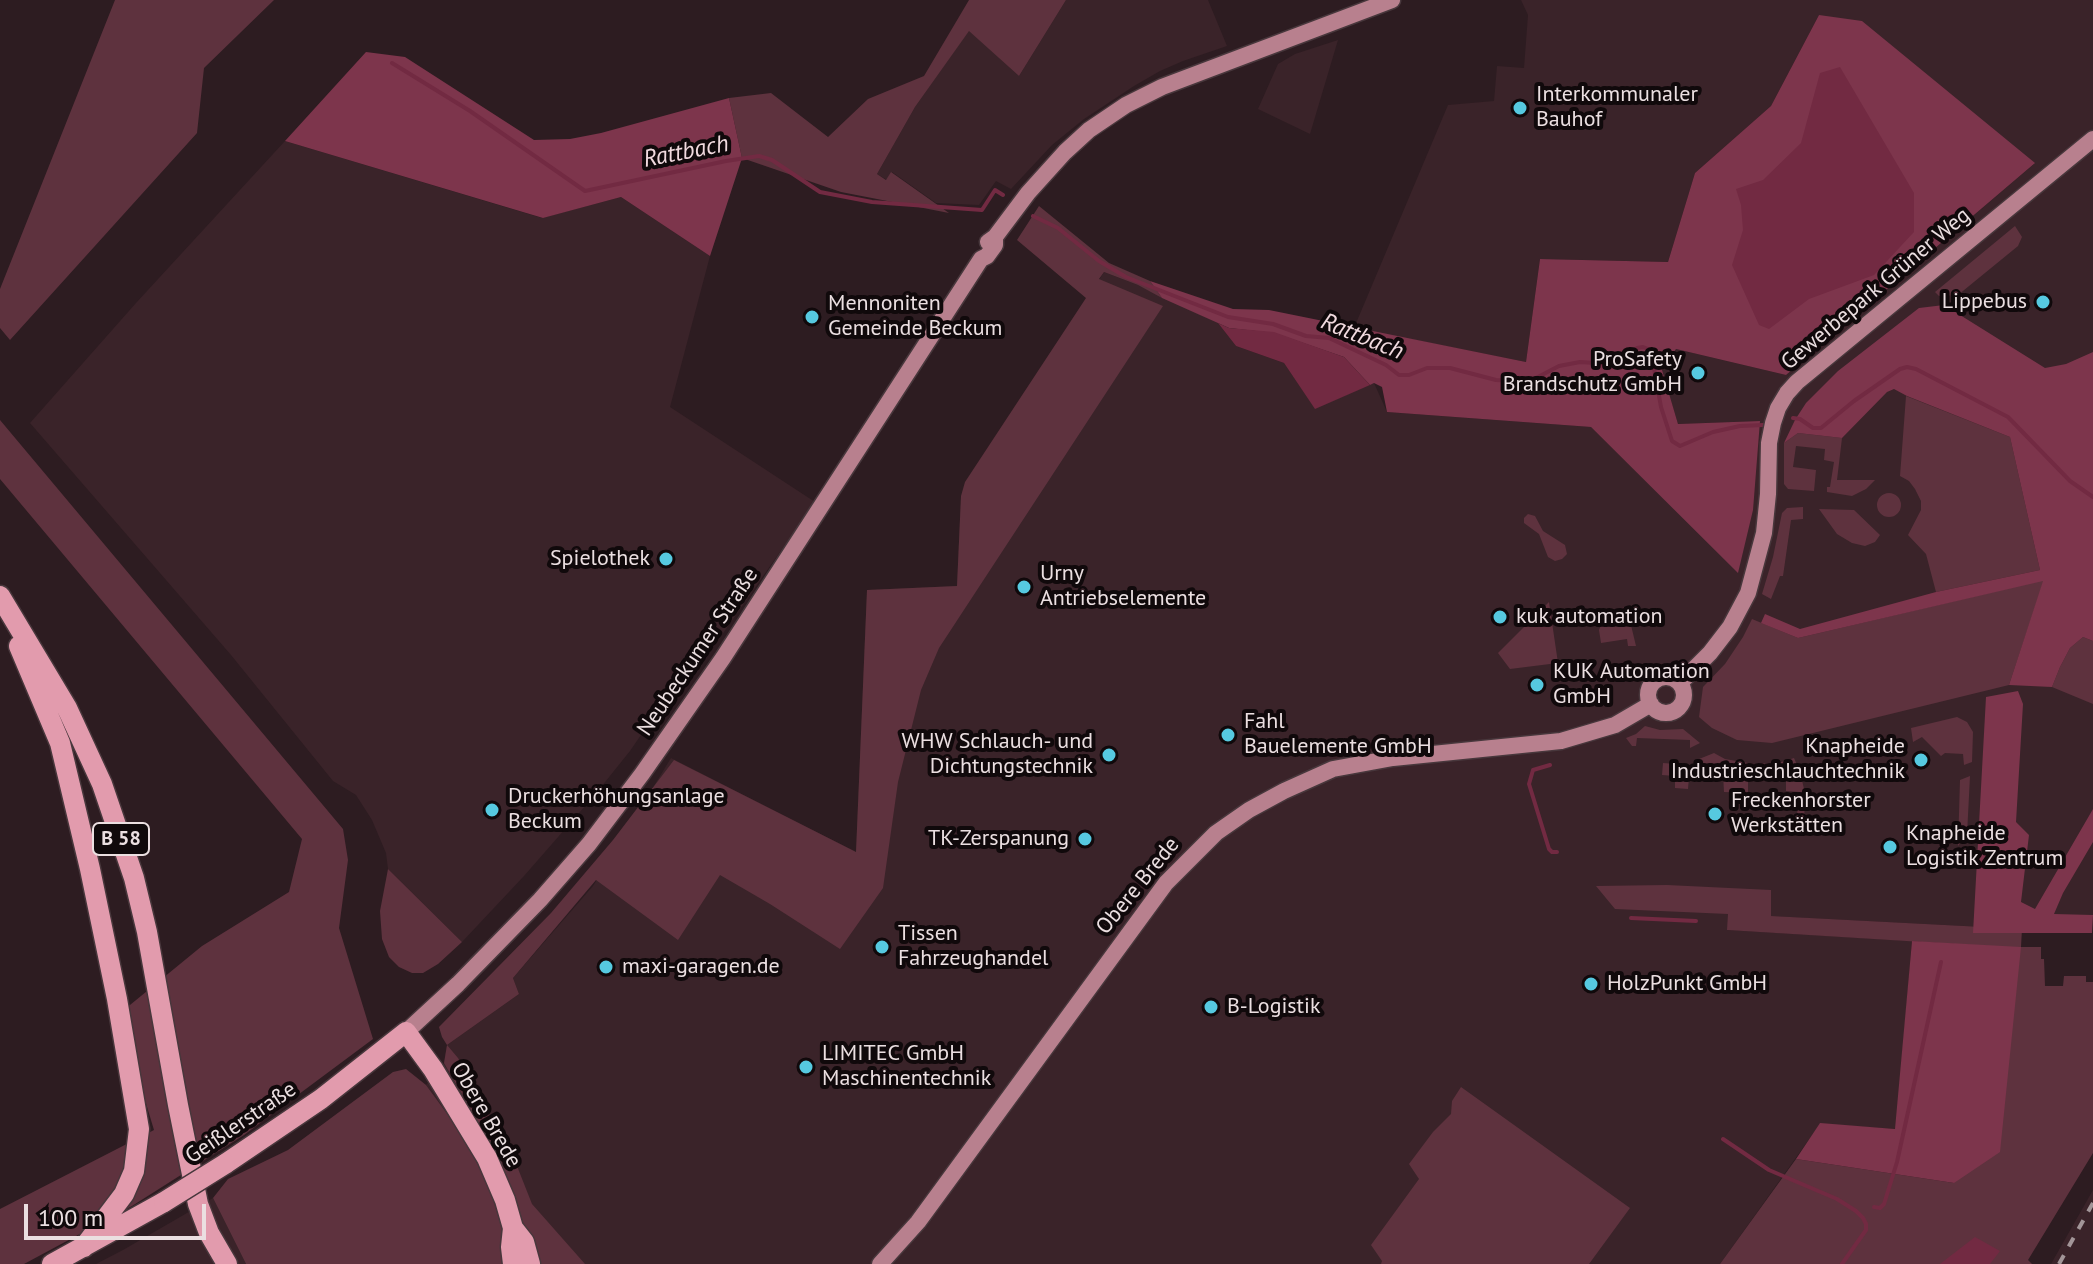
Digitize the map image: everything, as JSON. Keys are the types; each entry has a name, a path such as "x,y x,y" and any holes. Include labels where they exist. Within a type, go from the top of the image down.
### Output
{"main road":[{"path":"2,599 60,743 117,999 139,1129 134,1171 124,1194 84,1247"},
{"name":"B 58","path":"2,599 67,708 102,784 134,878 198,1204 209,1233 227,1264"},
{"name":"Geißlerstraße","path":"52,1264 225,1164 321,1099 406,1032"},
{"name":"Obere Brede","path":"406,1032 433,1069 487,1158 513,1228 513,1264"},
{"name":"Obere Brede","path":"513,1228 524,1242 530,1264"}],"street":[{"name":"Neubeckumer Straße","path":"406,1032 523,919 589,844 642,774 723,658 981,259 995,245 995,237 1028,193 1065,152 1089,130 1126,105 1162,87 1392,0"},
{"name":"Gewerbepark Grüner Weg","path":"1680,683 1730,627 1748,593 1764,533 1769,443 1778,408 1787,393 2093,139"},
{"path":"1670,677 1680,683 1684,698 1679,708 1664,713 1654,709 1651,704 1648,693 1656,680 1670,677"},
{"name":"Obere Brede","path":"880,1264 918,1222 1166,883 1216,833 1249,810 1333,769 1393,758 1561,741 1615,725 1651,704"}],"shaded area":[{"path":"115,0 274,0 204,68 197,133 10,340 0,328 0,289"},
{"path":"969,0 1066,0 1019,76 969,31 915,107 877,174 886,180 891,172 949,213 841,192 742,158 729,98 771,93 828,137 868,99 924,76"},
{"path":"1066,0 1208,0 1227,46 1183,61 1134,86 1084,119 1052,145 1011,189 996,181 979,205 936,203 892,172 887,180 877,174 915,107 969,30 1019,76"},
{"path":"1521,0 2093,0 2093,915 2054,915 2022,929 1729,914 1728,930 1912,941 1896,1129 1820,1124 1720,1264 506,1264 462,1134 426,1085 444,1063 447,1045 519,994 513,978 593,886 671,758 856,852 867,590 957,586 961,496 1104,272 1218,323 1236,346 1284,363 1315,408 1374,383 1387,412 1591,427 1666,500 1760,421 1678,424 1661,370 1676,349 1786,375 2034,164 1819,15 1771,106 1695,173 1668,262 1540,259 1526,362 1354,328 1448,105 1494,101 1497,66 1524,68 1528,15"},
{"path":"1819,15 1862,21 2035,163 1786,375 1676,349 1662,370 1678,424 1760,421 1753,510 1738,573 1591,427 1387,412 1382,387 1374,383 1370,385 1344,357 1274,333 1229,328 1162,298 1150,281 1233,309 1269,310 1526,362 1540,259 1668,262 1695,173 1771,106"},
{"path":"1338,40 1310,134 1258,109 1278,64 1295,54"},
{"path":"366,52 405,57 534,140 570,139 601,133 729,98 742,158 710,256 621,197 543,218 285,141"},
{"path":"1840,67 1914,193 1914,232 1874,275 1809,299 1769,329 1759,325 1732,265 1743,230 1736,189 1763,180 1801,143 1820,73"},
{"path":"285,141 542,218 621,197 710,256 670,407 815,502 698,669 671,691 630,751 593,797 462,942 388,869 386,853 372,820 356,795 333,781 231,655 30,423"},
{"path":"1039,206 1109,263 1150,281 1162,298 1104,272 1099,279 1163,306 939,648 921,690 898,782 883,888 840,949 720,875 678,940 596,880 513,978 519,994 447,1045 439,1027 551,913 613,840 674,760 856,852 867,590 957,586 961,496 965,482 1086,298 1017,240"},
{"path":"2015,226 2022,237 2018,246 1958,295 1939,296 1935,292"},
{"path":"1944,305 2045,368 2066,364 2093,352 2093,641 2083,637 2070,648 2052,687 2009,685 2043,581 1798,638 1761,623 1765,614 1800,629 1936,592 2040,570 2010,437 1894,389 1887,392 1842,438 1798,433 1784,443 1806,403 1838,371 1919,308"},
{"path":"1218,323 1229,328 1274,332 1344,357 1370,385 1315,409 1284,363 1236,346"},
{"path":"1906,396 2010,437 2040,570 1936,592 1926,554 1908,535 1921,510 1921,501 1909,481 1900,476"},
{"path":"0,420 343,829 348,860 339,928 373,1039 244,1135 132,1206 24,1264 0,1264 0,1209 154,1130 119,1014 202,946 289,892 302,839 0,479"},
{"path":"1798,433 1842,438 1837,480 1875,480 1852,496 1827,492 1834,462 1824,460 1825,449 1796,446 1793,467 1816,470 1814,491 1788,489 1784,484 1784,443"},
{"path":"1889,493 1897,497 1901,505 1897,513 1889,517 1881,513 1877,505 1881,497"},
{"path":"1803,507 1803,519 1791,520 1783,576 1780,576 1771,599 1762,594 1782,513 1787,508"},
{"path":"1819,509 1854,510 1880,535 1875,542 1865,546 1852,543 1837,534"},
{"path":"1528,514 1535,516 1543,531 1565,545 1567,554 1562,559 1555,561 1548,557 1539,534 1524,523"},
{"path":"2044,580 2009,685 1772,743 1737,740 1712,728 1699,717 1703,687 1725,664 1752,619 1798,638"},
{"path":"1549,602 1558,663 1510,669 1498,653"},
{"path":"1624,607 1636,646 1628,646 1627,639 1601,643 1599,630 1606,612"},
{"path":"2083,637 2093,641 2093,704 2052,687 2070,648"},
{"path":"2018,691 2023,704 2016,822 2029,835 2021,902 2035,909 2093,809 2093,842 2054,914 2093,915 2092,933 1973,933 1986,697"},
{"path":"1957,717 1967,722 1973,732 1972,762 1964,765 1963,754 1945,753 1941,756 1922,737 1913,742 1911,728"},
{"path":"1645,726 1660,730 1683,729 1700,743 1690,748 1690,740 1637,738 1636,746 1632,746 1626,738"},
{"path":"1714,753 1725,759 1748,763 1748,793 1724,792 1723,774 1700,772 1699,759"},
{"path":"1794,758 1805,793 1804,828 1796,827 1799,792 1786,791 1786,777 1753,776 1753,764 1778,763"},
{"path":"1663,763 1690,765 1688,789 1675,788 1675,776 1662,775"},
{"path":"1970,776 1967,835 1958,846 1960,780"},
{"path":"388,869 462,942 423,973 412,973 399,967 389,957 382,939 380,911"},
{"path":"1667,885 1771,890 1771,916 2022,929 2021,947 2041,947 2045,986 2063,986 2064,976 2086,976 2086,982 2093,982 2093,1153 2028,1260 2032,1264 1720,1264 1796,1159 1954,1183 2020,948 1727,930 1728,914 1615,909 1596,886"},
{"path":"1912,941 2021,947 2000,1152 1954,1183 1796,1159 1820,1123 1895,1129"},
{"path":"447,1045 458,1058 515,1161 532,1204 585,1264 539,1264 526,1229 505,1188 497,1155 444,1063"},
{"path":"406,1069 426,1085 462,1134 491,1190 505,1237 506,1264 246,1264 213,1198 228,1179 288,1150 393,1072"},
{"path":"1461,1087 1630,1208 1589,1264 1381,1264 1371,1245 1419,1179 1409,1164 1451,1114 1452,1101"},
{"path":"2093,1190 2093,1264 2051,1264"},
{"path":"213,1198 246,1264 96,1264 123,1250"},
{"path":"1975,1237 2000,1251 1990,1264 1940,1264"}],"waterway":[{"name":"Rattbach","path":"392,63 470,111 585,191 759,156 772,160 820,192 872,202 982,210 995,190 1003,195"},
{"name":"Rattbach","path":"1033,216 1058,228 1099,261 1126,277 1228,317 1273,324 1306,336 1329,338 1386,365 1399,375 1409,375 1427,368 1450,368 1496,380 1515,381 1536,378 1559,366 1580,362 1611,364 1643,347 1652,357 1661,407 1672,441 1680,446 1713,432 1763,425"},
{"name":"Rattbach","path":"1793,418 1813,428 1821,428 1900,369 1916,369 2008,417 2070,481 2093,497"},
{"path":"1550,765 1533,770 1529,784 1549,849 1557,852"},
{"path":"1631,918 1696,921"},
{"path":"1874,1207 1880,1208 1884,1204 1897,1162 1941,962"},
{"path":"1723,1139 1769,1170 1837,1199 1863,1218 1866,1230 1842,1264"}],"railway":[{"path":"2059,1264 2093,1203"}],"place":[{"name":"Interkommunaler Bauhof","path":"1520,108"},
{"name":"Lippebus","path":"2043,302"},
{"name":"Mennoniten Gemeinde Beckum","path":"812,317"},
{"name":"ProSafety Brandschutz GmbH","path":"1698,373"},
{"name":"Spielothek","path":"666,559"},
{"name":"Urny Antriebselemente","path":"1024,587"},
{"name":"kuk automation","path":"1500,617"},
{"name":"KUK Automation GmbH","path":"1537,685"},
{"name":"Fahl Bauelemente GmbH","path":"1228,735"},
{"name":"WHW Schlauch- und Dichtungstechnik","path":"1109,755"},
{"name":"Knapheide Industrieschlauchtechnik","path":"1921,760"},
{"name":"Druckerhöhungsanlage Beckum","path":"492,810"},
{"name":"Freckenhorster Werkstätten","path":"1715,814"},
{"name":"TK-Zerspanung","path":"1085,839"},
{"name":"Knapheide Logistik Zentrum","path":"1890,847"},
{"name":"Tissen Fahrzeughandel","path":"882,947"},
{"name":"maxi-garagen.de","path":"606,967"},
{"name":"HolzPunkt GmbH","path":"1591,984"},
{"name":"B-Logistik","path":"1211,1007"},
{"name":"LIMITEC GmbH Maschinentechnik","path":"806,1067"}]}
